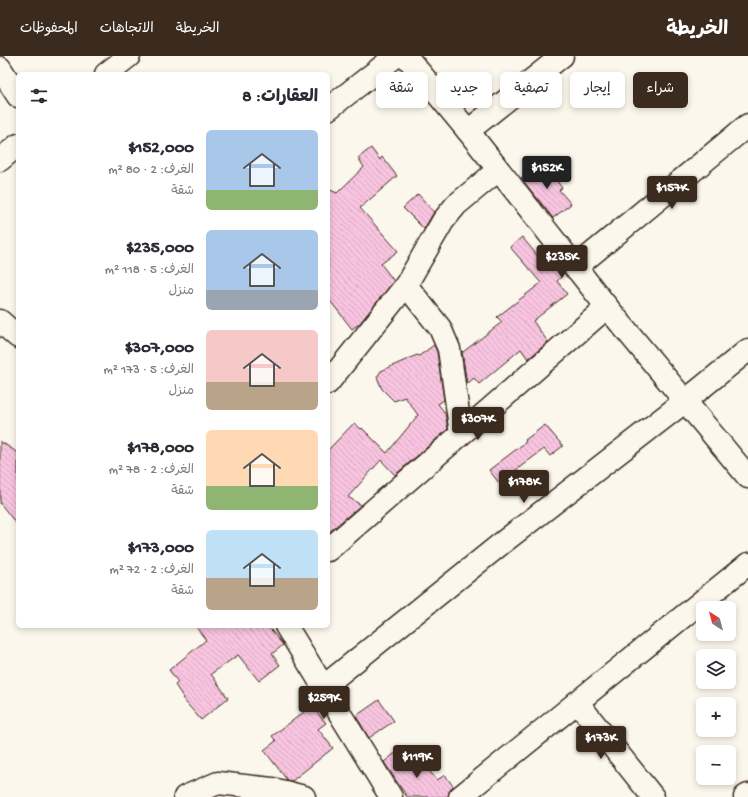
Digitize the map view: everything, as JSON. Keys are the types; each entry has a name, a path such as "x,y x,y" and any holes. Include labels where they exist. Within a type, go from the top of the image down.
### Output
{"street":[{"path":"109,72 129,56"},
{"path":"330,107 396,56"},
{"path":"406,56 468,131 575,268 684,402 748,477"},
{"path":"468,131 562,56"},
{"path":"0,68 16,93"},
{"path":"575,268 748,126"},
{"path":"0,160 16,147"},
{"path":"330,380 406,285 443,221 456,205 498,170"},
{"path":"406,285 440,328 449,349 461,434"},
{"path":"330,548 607,307"},
{"path":"0,321 16,334"},
{"path":"323,687 502,543 684,402 748,350"},
{"path":"460,797 748,564"},
{"path":"287,628 391,797"},
{"path":"577,702 652,797"},
{"path":"185,797 218,783 272,789 304,797"}],"building":[{"path":"371,148 380,160 382,157 397,176 360,208 398,251 381,264 394,281 360,323 352,329 330,301 330,190 337,193 364,167 358,158"},
{"path":"544,164 562,188 559,190 571,204 553,218 521,178 535,168 536,170"},
{"path":"418,194 434,212 424,229 403,208"},
{"path":"522,237 546,266 551,261 562,276 557,281 567,294 533,321 548,342 528,359 521,349 479,384 474,378 467,384 462,351 463,352 502,322 497,317 541,283 510,247"},
{"path":"434,345 437,352 444,400 438,404 445,413 448,429 395,475 381,460 348,497 361,505 330,531 330,448 354,423 361,429 362,428 387,453 418,415 405,397 394,401 382,389 377,377 381,371 417,355 419,356"},
{"path":"545,425 563,446 550,456 544,449 499,483 489,470 526,442 525,440"},
{"path":"0,441 16,452 16,523 0,503"},
{"path":"197,628 270,628 283,645 272,654 280,665 259,681 238,655 211,674 228,698 201,720 182,698 183,697 175,685 178,682 169,670 206,640"},
{"path":"379,700 394,721 369,738 356,716"},
{"path":"312,706 326,723 318,729 333,748 292,781 287,780 264,750 276,741 272,736"},
{"path":"399,750 417,774 426,767 437,780 445,775 453,786 448,797 407,797 384,762"}]}
